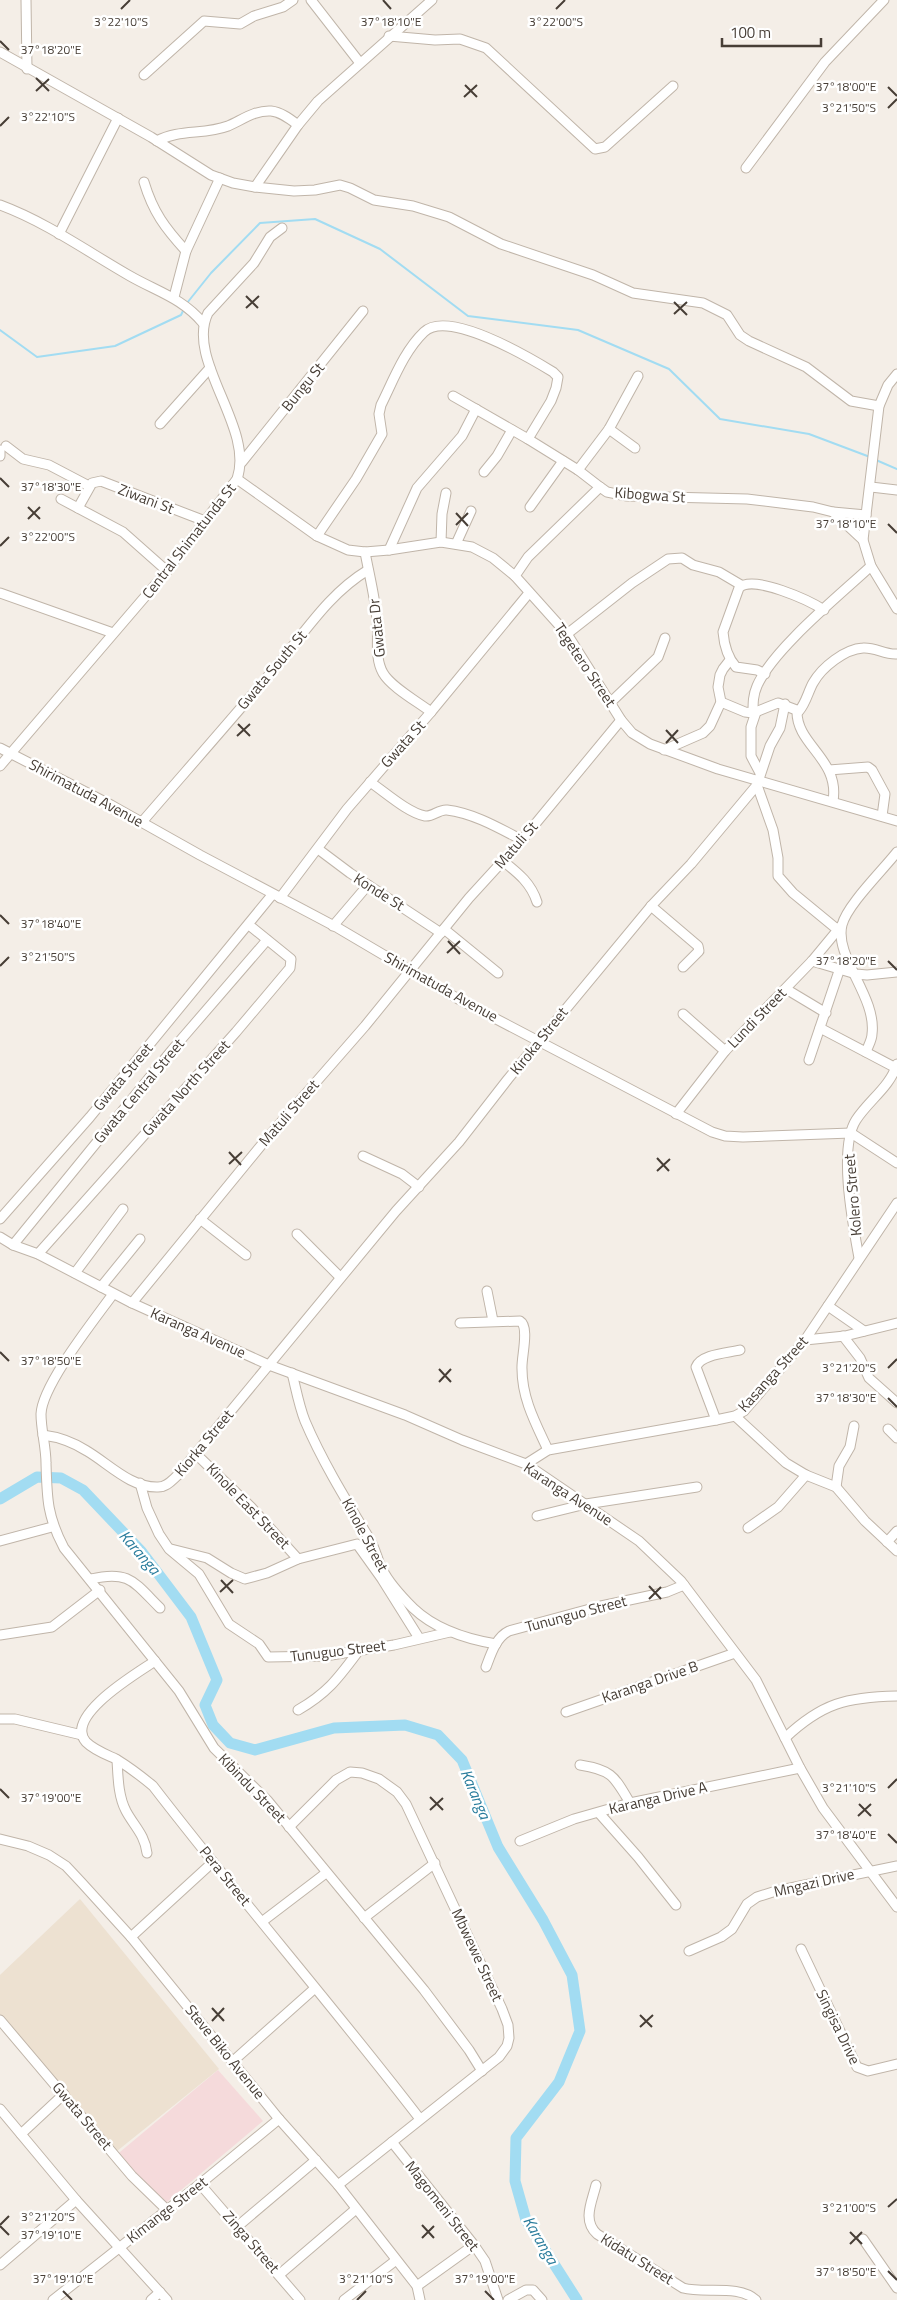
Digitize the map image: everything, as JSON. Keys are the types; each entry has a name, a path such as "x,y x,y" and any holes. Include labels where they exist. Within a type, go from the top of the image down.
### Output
{"street":[{"path":"26,0 28,69"},
{"path":"144,75 204,21 240,24 254,16 283,7 292,0"},
{"path":"311,0 360,63"},
{"path":"255,187 298,125 318,101 389,36 432,0"},
{"path":"746,168 820,67 884,0"},
{"path":"389,36 435,40 460,39 486,48 493,52 526,87 541,97 595,149 605,147 672,86"},
{"path":"0,52 118,118 196,167 220,178 255,187 294,191 315,190 340,185 374,200 413,206 458,220 501,244 593,275 632,293 689,299 702,303 727,315 740,335 748,341 806,367 851,401 879,406"},
{"path":"157,141 176,133 207,131 227,126 261,111 279,113 298,125"},
{"path":"59,234 118,118"},
{"path":"174,297 186,251 220,178"},
{"path":"144,182 150,202 164,227 186,251"},
{"path":"0,205 59,234 144,284 174,297 193,311 203,323 208,313 254,263 270,237 282,228"},
{"name":"Bungu St","path":"242,462 363,311"},
{"name":"Central Shimatunda St","path":"0,766 167,571 238,479 242,462 232,421 210,368 202,330 203,323"},
{"path":"317,536 338,508 376,446 382,434 379,414 381,405 411,348 424,332 432,327 450,327 500,342 554,372 558,377 551,401 528,439"},
{"path":"160,424 210,368"},
{"path":"897,374 888,385 879,406 871,487 863,540 871,566 897,609"},
{"path":"578,470 608,429 638,376"},
{"name":"Kibogwa St","path":"454,396 578,470 607,492 627,496 747,499 813,507 833,512 866,514"},
{"path":"389,550 417,488 462,436 476,409"},
{"path":"608,429 635,448"},
{"path":"484,472 497,456 512,430"},
{"path":"0,456 3,448"},
{"name":"Ziwani St","path":"3,448 23,459 49,465 89,486 96,481 101,481 205,521"},
{"path":"530,507 563,461"},
{"name":"Tegetero Street","path":"238,479 317,536 348,550 365,552 389,550 441,542 472,547 493,558 515,576 567,634 621,720 632,733 664,750 718,769 759,779 897,821"},
{"path":"78,508 89,486"},
{"path":"515,576 528,557 600,487"},
{"path":"871,487 897,490"},
{"path":"441,542 442,514 446,493"},
{"path":"61,499 123,532 167,571"},
{"path":"456,544 471,511"},
{"path":"833,512 863,540"},
{"name":"Gwata Dr","path":"365,552 378,622 378,656 383,673 389,680 431,712"},
{"path":"567,634 632,583 668,559 682,558 699,568 719,572 741,585 770,587 809,600 824,610"},
{"path":"866,1052 872,1034 872,1018 867,999 844,950 840,928 793,893 778,876 778,858 772,830 751,756 751,728 754,712 754,695 764,674 784,649 871,566"},
{"name":"Gwata South St","path":"142,822 262,684 326,605 352,580 368,570"},
{"path":"741,585 737,590 723,632 730,660 736,667 757,670 764,674"},
{"path":"0,593 113,633"},
{"name":"Gwata St","path":"249,925 318,849 370,782 431,712 529,593"},
{"path":"611,702 658,657 664,638"},
{"path":"797,711 801,709 814,682 822,671 838,659 856,649 865,648 889,655 897,654"},
{"path":"664,750 703,733 710,726 721,702 718,687 720,675 730,660"},
{"path":"721,702 745,712 754,712 772,704 785,704 797,711 800,726 829,770 835,789 834,801"},
{"name":"Kiroka Street","path":"269,1364 396,1210 460,1142 508,1079 651,906 691,864 759,779 770,746 780,728 785,704"},
{"name":"Matuli St","path":"410,971 621,720"},
{"name":"Shirimatuda Avenue","path":"0,748 142,822 276,897 333,926 460,1000 712,1132 725,1136 851,1133"},
{"path":"829,770 868,767 872,770 885,794 882,816"},
{"path":"370,782 415,812 429,816 444,809 458,812 494,826 522,840"},
{"name":"Konde St","path":"318,849 368,885 443,931 498,973"},
{"name":"Lundi Street","path":"676,1114 725,1051 786,989 840,928 853,906 897,852"},
{"path":"503,861 522,876 530,886 537,902"},
{"path":"333,926 368,885"},
{"path":"651,906 698,946 699,951 683,967"},
{"name":"Gwata Street","path":"0,1219 90,1117 249,925"},
{"name":"Gwata North Street","path":"38,1254 236,1032 290,968 291,959 249,925"},
{"name":"Gwata Central Street","path":"13,1245 172,1050 266,940"},
{"path":"812,961 839,971 856,974 867,975 897,972"},
{"name":"Matuli Street","path":"132,1303 268,1137 365,1026 410,971"},
{"path":"809,1060 839,971"},
{"path":"786,989 826,1013"},
{"path":"683,1014 725,1051"},
{"path":"820,1028 896,1066 887,1083 856,1121 851,1133 897,1162"},
{"name":"Kolero Street","path":"851,1133 848,1153 849,1186 859,1258"},
{"path":"363,1156 402,1174 419,1187"},
{"name":"Kasanga Street","path":"526,1464 548,1450 735,1416 753,1402 764,1385 805,1340 897,1203"},
{"path":"75,1273 122,1209"},
{"path":"200,1219 246,1255"},
{"path":"297,1234 340,1277"},
{"name":"Karanga Avenue","path":"0,1237 13,1245 38,1254 132,1303 269,1364 405,1415 462,1440 526,1464 639,1541 668,1566 684,1585 756,1680 800,1768 823,1808 897,1907"},
{"path":"101,1287 140,1239"},
{"path":"486,1291 493,1321"},
{"path":"44,1435 41,1413 47,1395 68,1357 113,1294"},
{"path":"828,1306 864,1332"},
{"path":"460,1323 493,1321 520,1321 524,1323 526,1330 522,1370 524,1395 534,1422 548,1450"},
{"path":"805,1340 843,1336 897,1323"},
{"path":"843,1336 860,1358 869,1378 897,1403"},
{"path":"716,1420 696,1367 700,1360 740,1350"},
{"name":"Kiorka Street","path":"44,1435 57,1437 73,1443 120,1474 140,1483 159,1487 168,1484 197,1455 269,1364"},
{"name":"Kinole Street","path":"292,1373 307,1426 353,1515 370,1540 383,1571 414,1609 450,1632 472,1640 496,1644"},
{"path":"735,1416 786,1463 806,1475 836,1486 865,1521 897,1551"},
{"path":"836,1486 839,1466 850,1447 854,1426"},
{"path":"888,1429 897,1436"},
{"name":"Kibindu Street","path":"44,1435 47,1493 52,1527 64,1548 180,1691 214,1748 268,1801 424,1990 469,2050 482,2071"},
{"name":"Kinole East Street","path":"197,1455 251,1507 298,1559"},
{"path":"748,1528 778,1507 806,1475"},
{"name":"Tunuguo Street","path":"140,1483 147,1508 169,1549 199,1574 230,1624 258,1644 268,1657 325,1656 450,1632"},
{"path":"537,1516 586,1504 697,1487"},
{"path":"0,1540 52,1527"},
{"path":"887,1542 897,1531"},
{"path":"169,1549 208,1558 231,1573 245,1579 268,1573 298,1559 357,1544 382,1578 419,1638"},
{"path":"91,1580 118,1575 126,1578 134,1582 160,1608"},
{"name":"Tununguo Street","path":"486,1667 501,1636 509,1631 610,1604 667,1592 684,1585"},
{"path":"0,1635 52,1627 100,1590"},
{"path":"298,1710 322,1695 332,1686 360,1649"},
{"name":"Karanga Drive B","path":"566,1712 735,1653"},
{"path":"0,1719 15,1719 82,1735 84,1723 89,1712 100,1700 155,1661"},
{"path":"785,1738 808,1718 830,1706 855,1698 897,1696"},
{"name":"Pera Street","path":"82,1735 98,1751 138,1773 153,1786 263,1922 314,1989 372,2056 420,2119"},
{"path":"117,1760 121,1795 125,1809 144,1837 147,1853"},
{"path":"580,1765 601,1768 610,1775 630,1803"},
{"name":"Karanga Drive A","path":"520,1841 574,1819 630,1803 800,1768"},
{"name":"Mbwewe Street","path":"289,1827 336,1780 350,1772 362,1773 379,1779 397,1792 406,1804 435,1862 494,1988 508,2025 507,2046 499,2057 338,2185"},
{"path":"599,1813 638,1857 676,1905"},
{"name":"Steve Biko Avenue","path":"0,1839 28,1846 49,1855 66,1866 130,1937 232,2062 338,2185 416,2286 420,2300"},
{"path":"130,1937 213,1862"},
{"path":"364,1918 435,1862"},
{"name":"Mngazi Drive","path":"689,1951 721,1937 732,1929 747,1904 757,1897 776,1891 897,1866"},
{"path":"263,1922 326,1873"},
{"name":"Singisa Drive","path":"801,1949 856,2067 868,2071 897,2064"},
{"path":"232,2062 314,1989"},
{"name":"Gwata Street","path":"0,2020 132,2176 167,2210"},
{"path":"21,2134 64,2094"},
{"path":"0,2109 76,2200 167,2300"},
{"name":"Kimange Street","path":"53,2300 200,2184 279,2118"},
{"name":"Magomeni Street","path":"392,2142 474,2245 485,2262 498,2300"},
{"path":"238,2226 316,2160"},
{"name":"Zinga Street","path":"200,2184 280,2274 300,2300"},
{"name":"Kidatu Street","path":"596,2185 588,2219 590,2227 597,2234 684,2288 696,2292 739,2292 756,2300"},
{"path":"0,2265 76,2200"},
{"path":"280,2274 356,2209"},
{"path":"863,2239 897,2288"},
{"path":"416,2286 474,2245"},
{"path":"344,2300 395,2261"},
{"path":"508,2300 526,2290 533,2290 542,2300"},
{"path":"151,2300 160,2292"}],"shaded area":[{"path":"80,1899 219,2069 117,2151 0,2016 0,1975"},
{"path":"218,2070 263,2121 161,2207 114,2157"}],"waterway":[{"path":"187,303 211,273 260,223 315,219 380,249 468,316 578,330 669,369 720,419 809,434 870,457"},
{"path":"0,330 37,357 115,346 181,315 184,309"},
{"path":"876,460 897,469"},
{"name":"Karanga","path":"0,1499 37,1477 61,1478 83,1490 141,1551 191,1617 217,1680 205,1705 213,1725 230,1743 255,1750 334,1728 405,1725 438,1735 462,1760 498,1847 543,1920 572,1975 580,2031 559,2082 516,2138 515,2181 526,2220 577,2300"}]}
